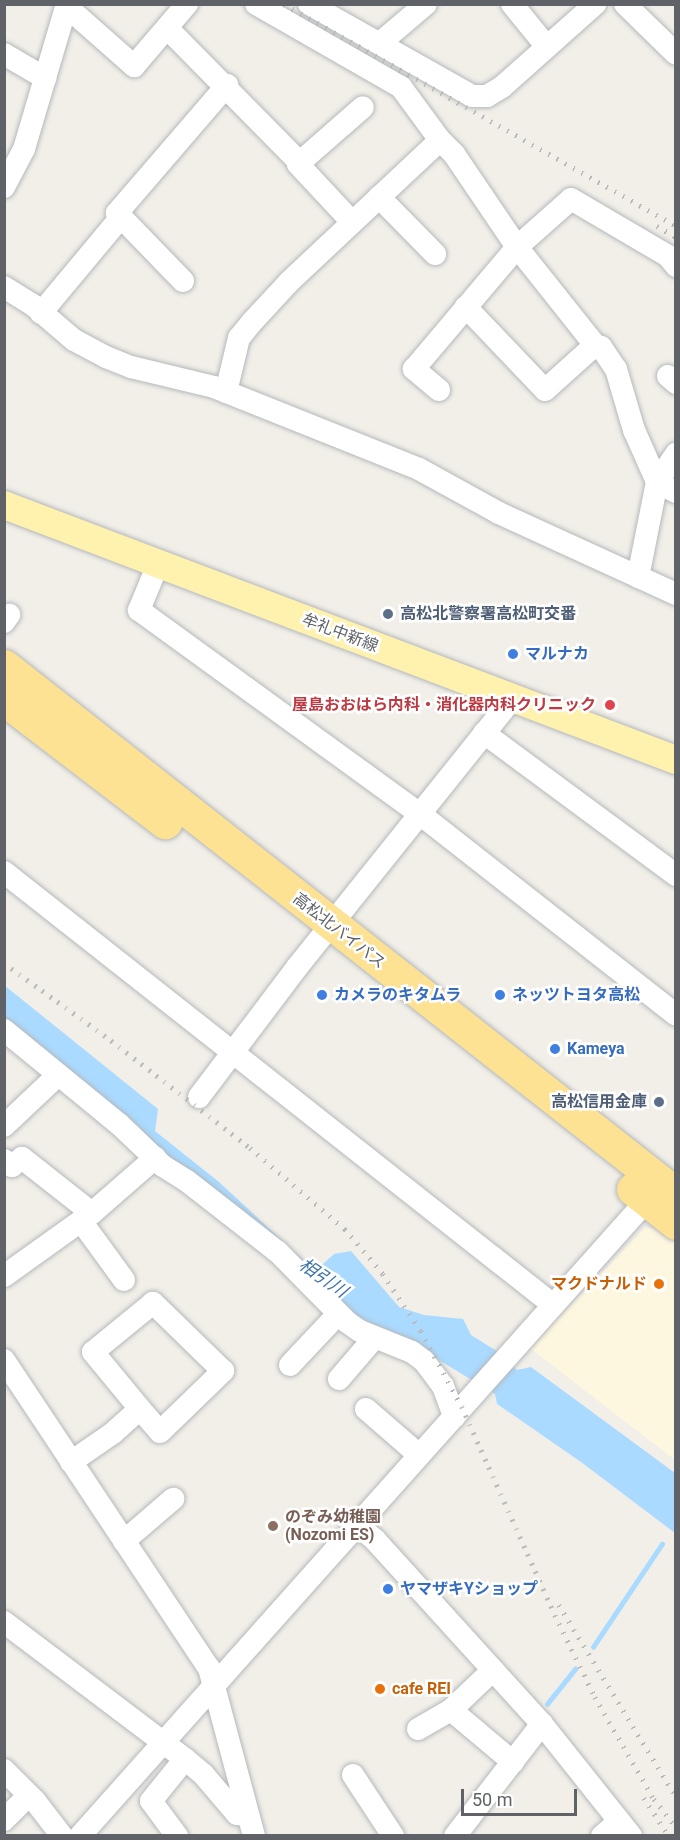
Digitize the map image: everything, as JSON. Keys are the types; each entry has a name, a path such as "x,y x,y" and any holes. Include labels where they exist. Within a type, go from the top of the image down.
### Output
{"highway":[{"name":"高松北バイパス","path":"4,666 326,933"},
{"name":"高松北バイパス","path":"4,699 326,933 665,1186 675,1223"}],"main road":[{"name":"牟礼中新線","path":"4,505 675,760"}],"street":[{"path":"7,174 24,149 67,5 134,66 187,4"},
{"path":"256,4 401,87 440,140 454,154 518,247 595,345 601,347 616,369 634,430 666,487"},
{"path":"309,4 472,96 487,96 502,87 595,4"},
{"path":"380,43 426,4"},
{"path":"512,4 547,47"},
{"path":"625,4 675,54"},
{"path":"167,28 300,163 298,164 352,222"},
{"path":"4,54 45,78"},
{"path":"183,281 117,213 226,86"},
{"path":"300,163 363,107"},
{"path":"226,392 239,338 289,282 440,140"},
{"path":"379,197 435,254"},
{"path":"439,390 414,369 518,247 571,199 668,256 675,266"},
{"path":"41,313 122,217"},
{"path":"4,287 74,340 106,357 132,368 226,392 419,469 499,513 675,594"},
{"path":"466,307 545,390 595,345"},
{"path":"638,577 675,454"},
{"path":"158,564 139,610 420,814 675,1015"},
{"path":"199,1098 326,933 512,699"},
{"path":"484,733 675,875"},
{"path":"4,872 552,1304"},
{"path":"4,1030 155,1158 278,1252 338,1314 360,1331 412,1352 424,1361 443,1386 454,1417"},
{"path":"4,1126 58,1075"},
{"path":"4,1160 12,1166 22,1158 86,1217 124,1280"},
{"path":"4,1276 86,1217 155,1158"},
{"path":"80,1836 358,1526 552,1304 665,1186"},
{"path":"153,1303 223,1371 160,1432 140,1409 93,1352 153,1303"},
{"path":"290,1365 338,1314"},
{"path":"339,1379 375,1338"},
{"path":"7,1370 209,1668 216,1686 250,1826"},
{"path":"71,1462 113,1433 140,1409"},
{"path":"366,1409 419,1455"},
{"path":"124,1541 173,1498"},
{"path":"358,1526 375,1540 542,1724 617,1831"},
{"path":"4,1622 164,1741 203,1774 250,1826"},
{"path":"418,1729 451,1710 494,1670"},
{"path":"451,1710 513,1762"},
{"path":"455,1836 542,1724"},
{"path":"177,1836 151,1801 185,1759"},
{"path":"4,1770 29,1795 62,1836"},
{"path":"353,1775 393,1836"},
{"path":"4,1820 29,1795"}],"shaded area":[{"path":"645,1228 660,1229 675,1242 675,1460 530,1348"}],"water":[{"name":"相引川","path":"4,985 158,1109 155,1131 219,1182 315,1271 334,1254 351,1251 399,1307 424,1315 463,1319 471,1335 495,1350 517,1370 531,1367 675,1473 675,1533 581,1462 497,1404 495,1394 409,1342 360,1326 5,1023"}],"waterway":[{"path":"593,1647 662,1544"},
{"path":"547,1704 575,1669"}],"railway":[{"path":"284,4 676,226"},
{"path":"657,226 676,237"},
{"path":"4,963 104,1035 250,1148 345,1229 383,1274 421,1331 462,1407 555,1615 595,1697 654,1799 676,1827"},
{"path":"559,1605 676,1797"},
{"path":"644,1798 669,1836"}],"place":[{"name":"高松北警察署高松町交番","path":"388,614"},
{"name":"マルナカ","path":"513,654"},
{"name":"屋島おおはら内科・消化器内科クリニック","path":"610,705"},
{"name":"カメラのキタムラ","path":"322,995"},
{"name":"ネッツトヨタ高松","path":"500,995"},
{"name":"Kameya","path":"555,1049"},
{"name":"高松信用金庫","path":"659,1102"},
{"name":"マクドナルド","path":"659,1284"},
{"name":"のぞみ幼稚園 (Nozomi ES)","path":"273,1526"},
{"name":"ヤマザキYショップ","path":"388,1589"},
{"name":"cafe REI","path":"380,1689"}]}
